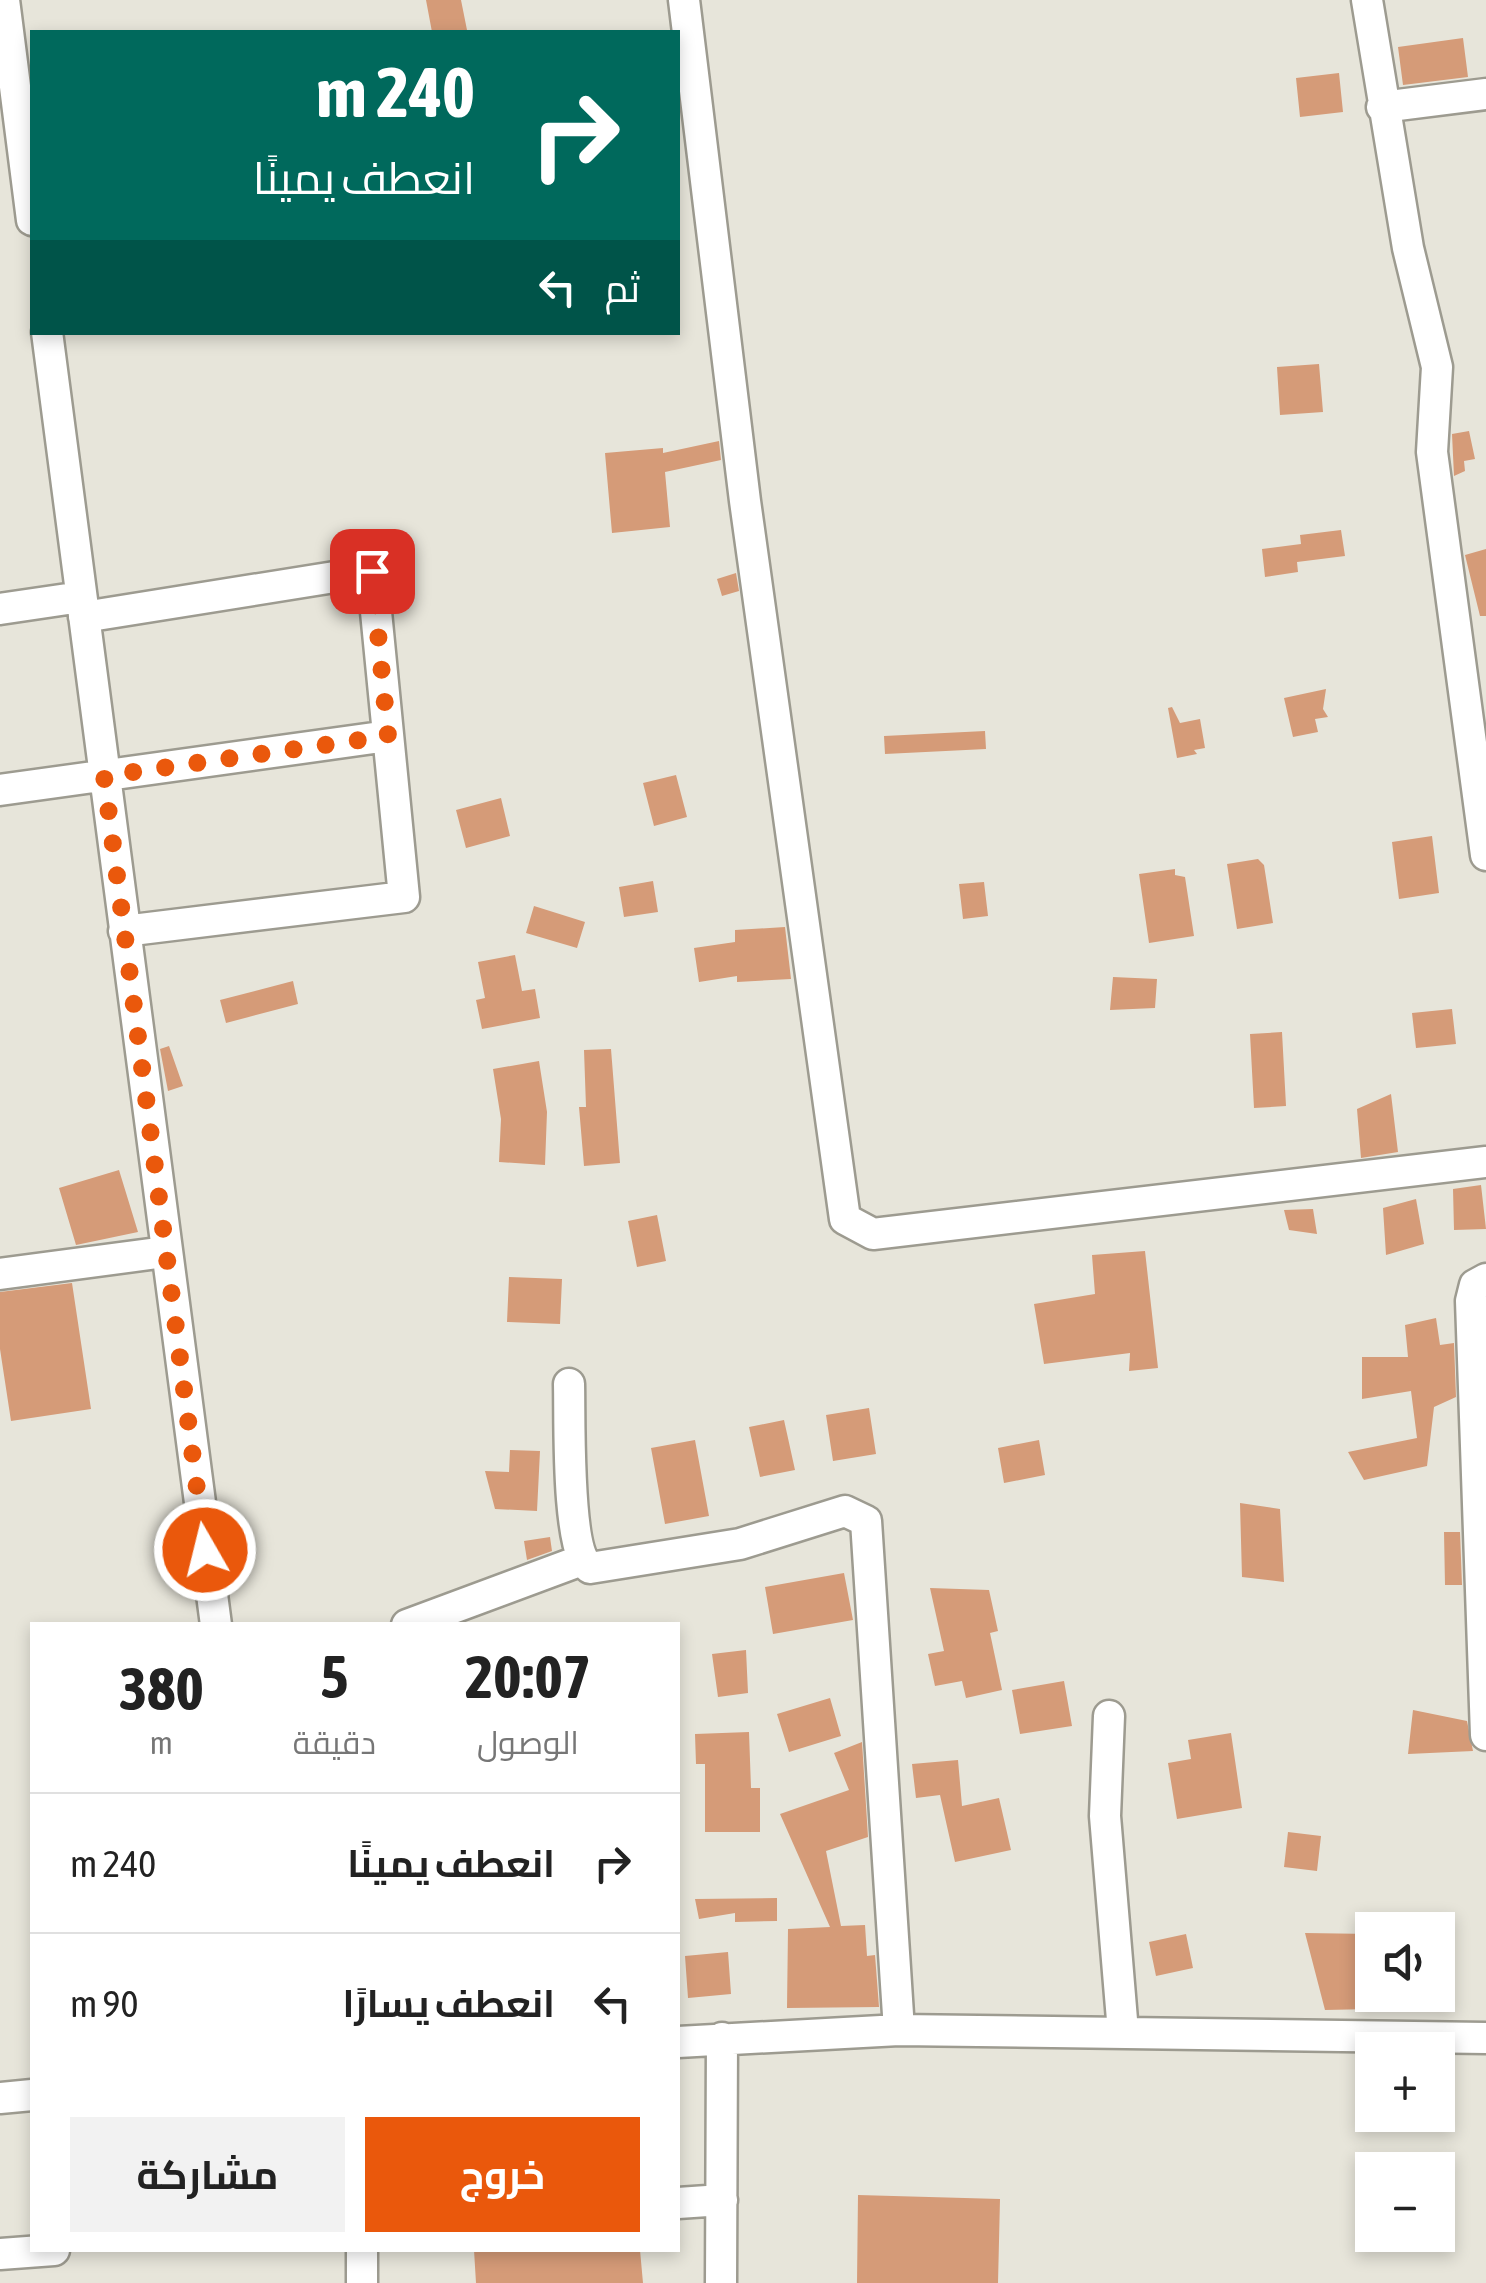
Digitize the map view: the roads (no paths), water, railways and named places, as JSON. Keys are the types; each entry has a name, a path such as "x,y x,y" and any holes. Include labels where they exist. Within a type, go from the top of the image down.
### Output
{"street":[{"path":"4,0 30,204"},
{"path":"684,0 745,501 845,1219 873,1234 1486,1162"},
{"path":"1367,0 1382,107 1437,367 1432,452 1486,855"},
{"path":"1382,107 1486,94"},
{"path":"47,335 216,1622"},
{"path":"0,609 82,607 372,571 404,897 124,932"},
{"path":"0,790 388,736"},
{"path":"0,1274 166,1252"},
{"path":"1486,1278 1475,1286 1471,1300 1486,1735"},
{"path":"568,1384 572,1487 582,1560"},
{"path":"415,1622 582,1560 598,1568 740,1544 846,1511 866,1521 899,2030"},
{"path":"1108,1716 1106,1816 1124,2032"},
{"path":"680,2042 899,2030 1486,2038"},
{"path":"721,2283 722,2038"},
{"path":"0,2098 30,2095"},
{"path":"680,2203 722,2200"},
{"path":"0,2254 30,2252"},
{"path":"362,2252 362,2283"}]}
